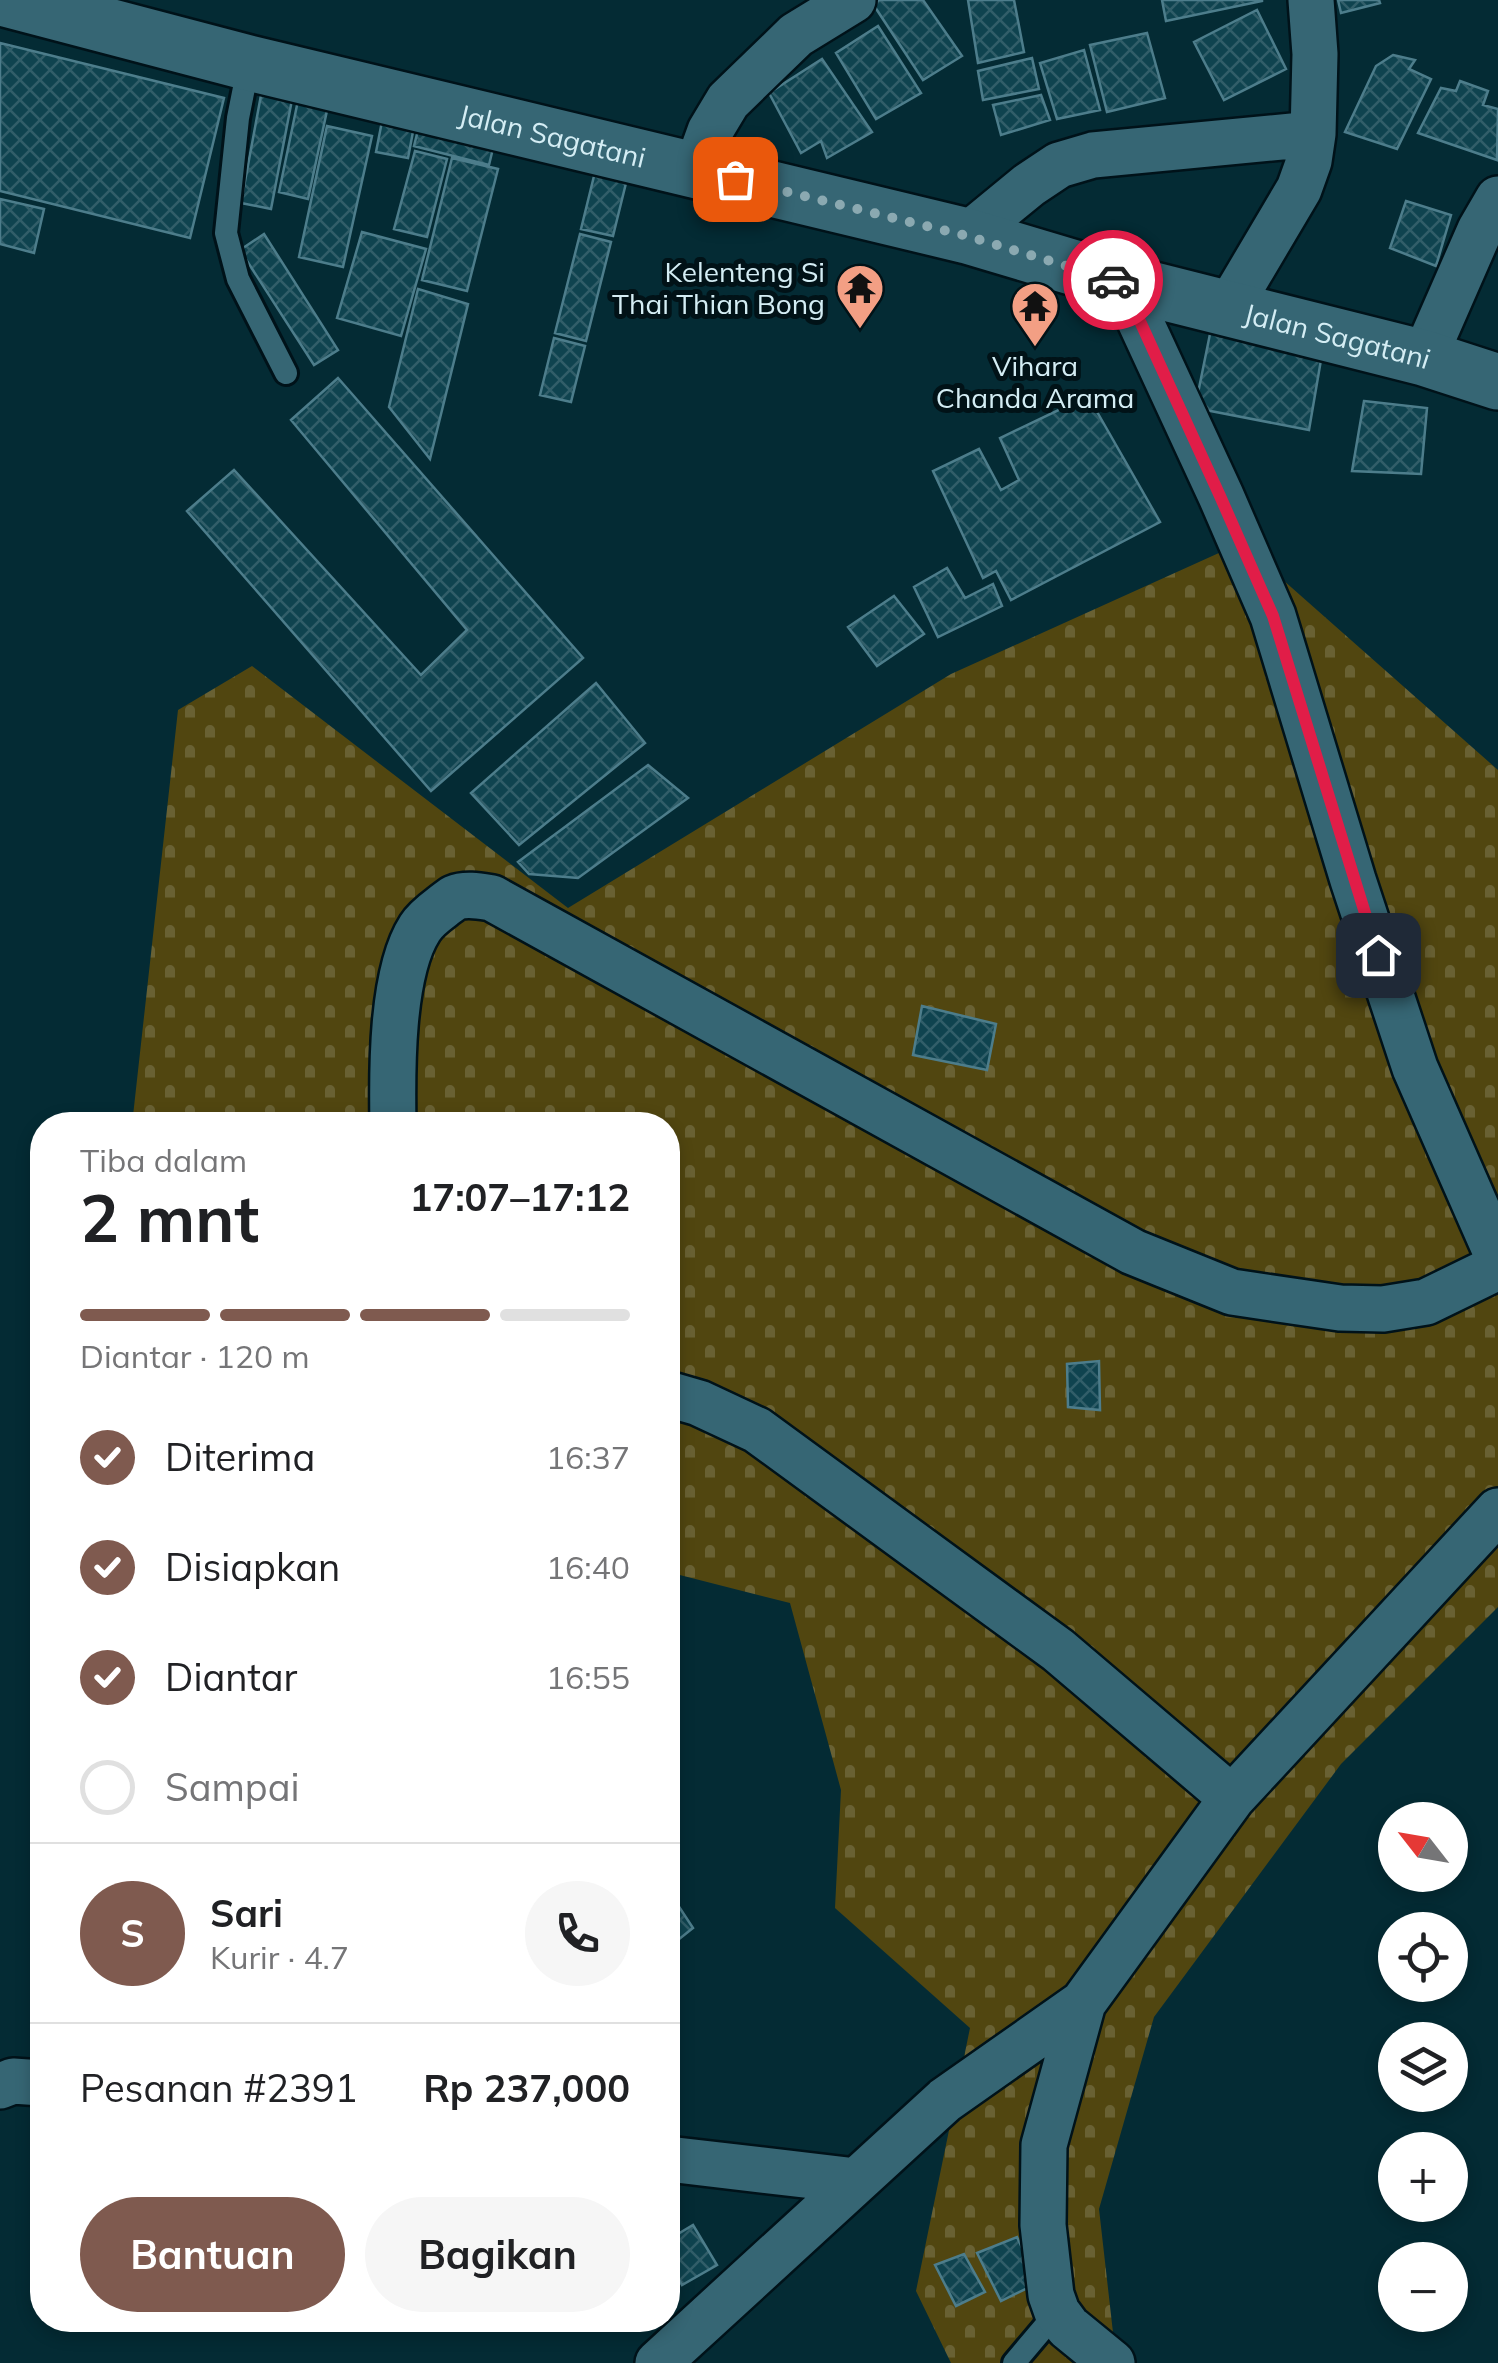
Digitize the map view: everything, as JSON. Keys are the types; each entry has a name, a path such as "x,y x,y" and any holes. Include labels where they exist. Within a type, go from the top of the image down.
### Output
{"street":[{"name":"Jalan Sagatani","path":"10,0 967,236 1122,282 1424,358 1498,382"},
{"path":"696,170 710,131 728,101 796,34 853,0"},
{"path":"1228,309 1299,188 1309,161 1315,54 1311,0"},
{"path":"967,236 1058,165 1092,155 1313,134"},
{"path":"1424,358 1480,230 1498,199"},
{"path":"1122,282 1273,616 1415,1068 1498,1258"},
{"path":"393,1112 392,1065 400,992 411,946 422,924 439,909 454,898 474,895 492,898 1133,1252 1232,1292 1340,1308 1383,1309 1426,1302 1498,1267"},
{"path":"680,1397 757,1430 1058,1650 1232,1798"},
{"path":"658,2363 945,2100 1082,2003 1232,1798 1498,1511"},
{"path":"1082,2003 1044,2145 1043,2224 1051,2295 1057,2312 1068,2327 1112,2363"},
{"path":"0,2086 13,2080 30,2082"},
{"path":"680,2160 856,2181"}],"lane":[{"path":"249,62 238,118 226,232 238,279 286,373"},
{"path":"1014,2363 1057,2312"}],"green space":[{"path":"1241,543 1498,770 1498,1607 1341,1764 1154,2017 1099,2209 1114,2363 951,2363 916,2291 970,2028 835,1908 841,1790 790,1603 680,1575 680,1112 133,1112 178,710 252,666 568,908 951,674"}],"building":[{"path":"879,0 923,0 962,56 923,80 873,4"},
{"path":"968,0 1014,0 1024,52 978,63"},
{"path":"1162,0 1262,0 1262,1 1166,21"},
{"path":"1338,0 1379,0 1380,3 1341,13"},
{"path":"1257,10 1286,69 1224,100 1194,42"},
{"path":"878,26 921,93 876,119 836,53"},
{"path":"1147,33 1165,98 1107,112 1090,45"},
{"path":"0,43 224,98 190,238 0,191"},
{"path":"1084,50 1100,110 1057,119 1040,63"},
{"path":"1393,55 1415,60 1409,69 1431,79 1397,149 1345,132 1376,66"},
{"path":"1032,58 1039,89 983,100 978,71"},
{"path":"822,59 872,132 827,158 821,141 801,153 769,93"},
{"path":"264,79 295,84 271,209 241,203"},
{"path":"1460,81 1488,91 1483,105 1498,109 1497,160 1418,133 1441,88 1456,91"},
{"path":"301,86 331,92 308,199 279,192"},
{"path":"1041,95 1050,120 1001,135 993,105"},
{"path":"384,111 416,116 408,158 376,152"},
{"path":"421,118 496,136 489,165 414,146"},
{"path":"327,126 372,136 343,267 299,257"},
{"path":"415,151 447,159 427,237 394,229"},
{"path":"452,158 498,169 467,291 422,280"},
{"path":"595,172 627,179 613,236 581,229"},
{"path":"0,199 44,209 34,253 0,244"},
{"path":"1406,201 1451,215 1436,266 1390,248"},
{"path":"362,232 426,249 401,336 337,318"},
{"path":"264,234 338,350 314,365 240,250"},
{"path":"580,234 611,242 586,341 555,333"},
{"path":"418,289 468,304 430,459 389,407"},
{"path":"1211,329 1322,354 1309,430 1195,408"},
{"path":"554,338 585,346 571,402 540,395"},
{"path":"338,378 583,658 431,791 187,511 234,470 421,675 467,630 291,420"},
{"path":"1088,396 1160,522 1011,600 996,571 983,578 933,471 979,449 1001,490 1019,480 1000,438"},
{"path":"1364,401 1427,408 1421,474 1352,471"},
{"path":"947,568 965,598 993,584 1002,606 938,637 914,587"},
{"path":"894,596 924,634 877,666 848,627"},
{"path":"596,683 645,743 519,845 471,793"},
{"path":"648,765 688,798 578,878 529,874 518,862"},
{"path":"922,1006 996,1024 987,1070 913,1055"},
{"path":"1099,1361 1100,1410 1068,1407 1067,1364"},
{"path":"680,1908 693,1928 680,1938"},
{"path":"693,2225 717,2265 682,2285 680,2281 680,2233"},
{"path":"1017,2237 1038,2283 1001,2301 977,2253"},
{"path":"964,2254 985,2292 956,2306 935,2265"}],"way so far":[{"path":"735,179 967,236 1113,280"}],"place":[{"name":"Kelenteng Si Thai Thian Bong","path":"860,330"},
{"name":"Vihara Chanda Arama","path":"1035,348"}],"route":[{"path":"1113,280 1122,282 1273,616 1378,955"}]}
